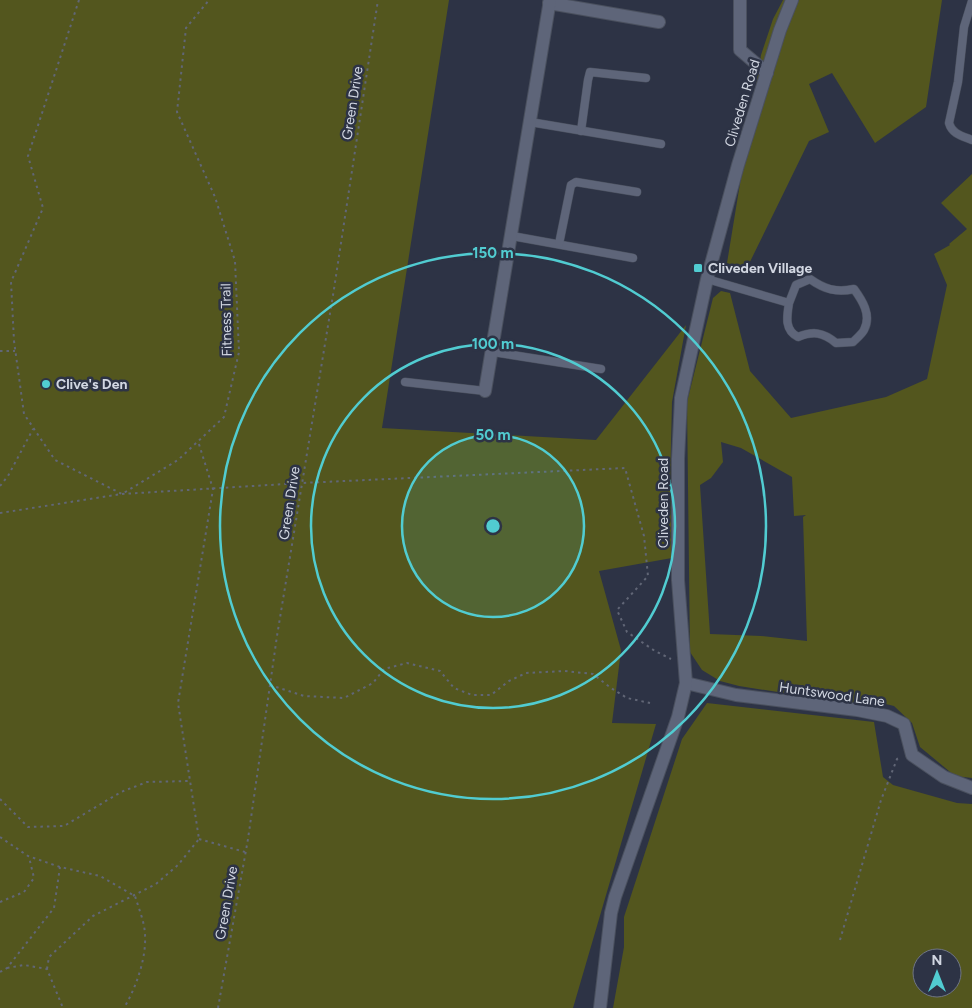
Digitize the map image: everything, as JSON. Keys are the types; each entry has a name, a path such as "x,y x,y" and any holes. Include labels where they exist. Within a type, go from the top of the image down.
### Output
{"street":[{"path":"740,0 740,50 767,73"},
{"name":"Cliveden Road","path":"600,1008 611,913 615,896 678,717 686,683 678,580 678,459 681,398 707,279 738,165 780,30 792,0"},
{"path":"485,391 493,352 549,1 658,22"},
{"name":"Huntswood Lane","path":"686,683 736,695 856,710 887,716 904,724 912,755"},
{"path":"912,755 944,777 972,788"}],"lane":[{"path":"972,1 964,27 958,82 949,123 954,133 972,140"},
{"path":"581,131 590,72 646,78"},
{"path":"530,120 581,131 662,144"},
{"path":"559,244 571,185 576,182 638,192"},
{"path":"512,236 633,258"},
{"path":"707,279 789,303"},
{"path":"810,279 822,288 842,292 854,289 865,304 866,320 864,330 853,342 836,343 827,336 809,333 798,337 794,335 786,322 789,303 796,284 810,279"},
{"path":"493,352 600,368"},
{"path":"405,382 485,391"}],"path":[{"path":"79,0 28,156 43,208 11,282 14,341 24,414 55,460 122,494"},
{"name":"Fitness Trail","path":"122,494 178,460 224,417 239,352 235,261 215,196 177,112 186,28 209,0"},
{"name":"Green Drive","path":"218,1008 246,852 270,685 378,0"},
{"path":"0,351 16,351"},
{"path":"0,486 8,476 34,429"},
{"path":"63,1008 47,969 49,957 93,916 156,884 178,865 199,839 178,703 213,489 198,441"},
{"path":"0,513 122,494 302,483 625,468 644,536 648,576 616,610 627,632 655,651 685,666"},
{"path":"270,685 304,696 344,698 373,683 384,669 407,663 440,672 454,688 472,695 491,695 509,681 526,673 565,672 593,674 627,698 650,703"},
{"path":"840,940 881,800 897,759 912,755"},
{"path":"0,799 28,827 64,826 121,792 147,782 190,781"},
{"path":"0,838 28,856 60,867 100,876 135,896 144,928 143,964 130,998 124,1008"},
{"path":"199,839 246,852"},
{"path":"0,902 24,892 34,878 28,856"},
{"path":"7,968 54,908 60,867"},
{"path":"0,972 7,968 24,965 47,969"}],"green space":[{"path":"0,0 449,0 382,428 596,440 686,325 672,402 670,487 672,558 599,571 621,650 612,723 656,724 573,1008 0,1008"},
{"path":"783,0 942,0 926,107 875,143 832,73 809,84 829,132 809,141 746,270 727,263 761,55 773,19"},
{"path":"972,174 972,778 955,776 920,747 912,723 894,706 873,701 848,703 739,686 720,681 702,670 690,652 687,402 713,298 721,291 730,293 750,371 791,418 886,397 927,379 947,285 934,254 950,245 967,229 941,203","holes":["721,442 741,448 792,477 794,516 806,515 803,517 807,641 761,636 710,634 700,485 711,478 723,462"]},
{"path":"707,703 874,722 883,777 893,785 957,803 972,804 972,1008 613,1008 624,947 624,917 682,739"}],"place":[{"name":"Cliveden Village","path":"698,268"},
{"name":"Clive's Den","path":"46,384"}]}
